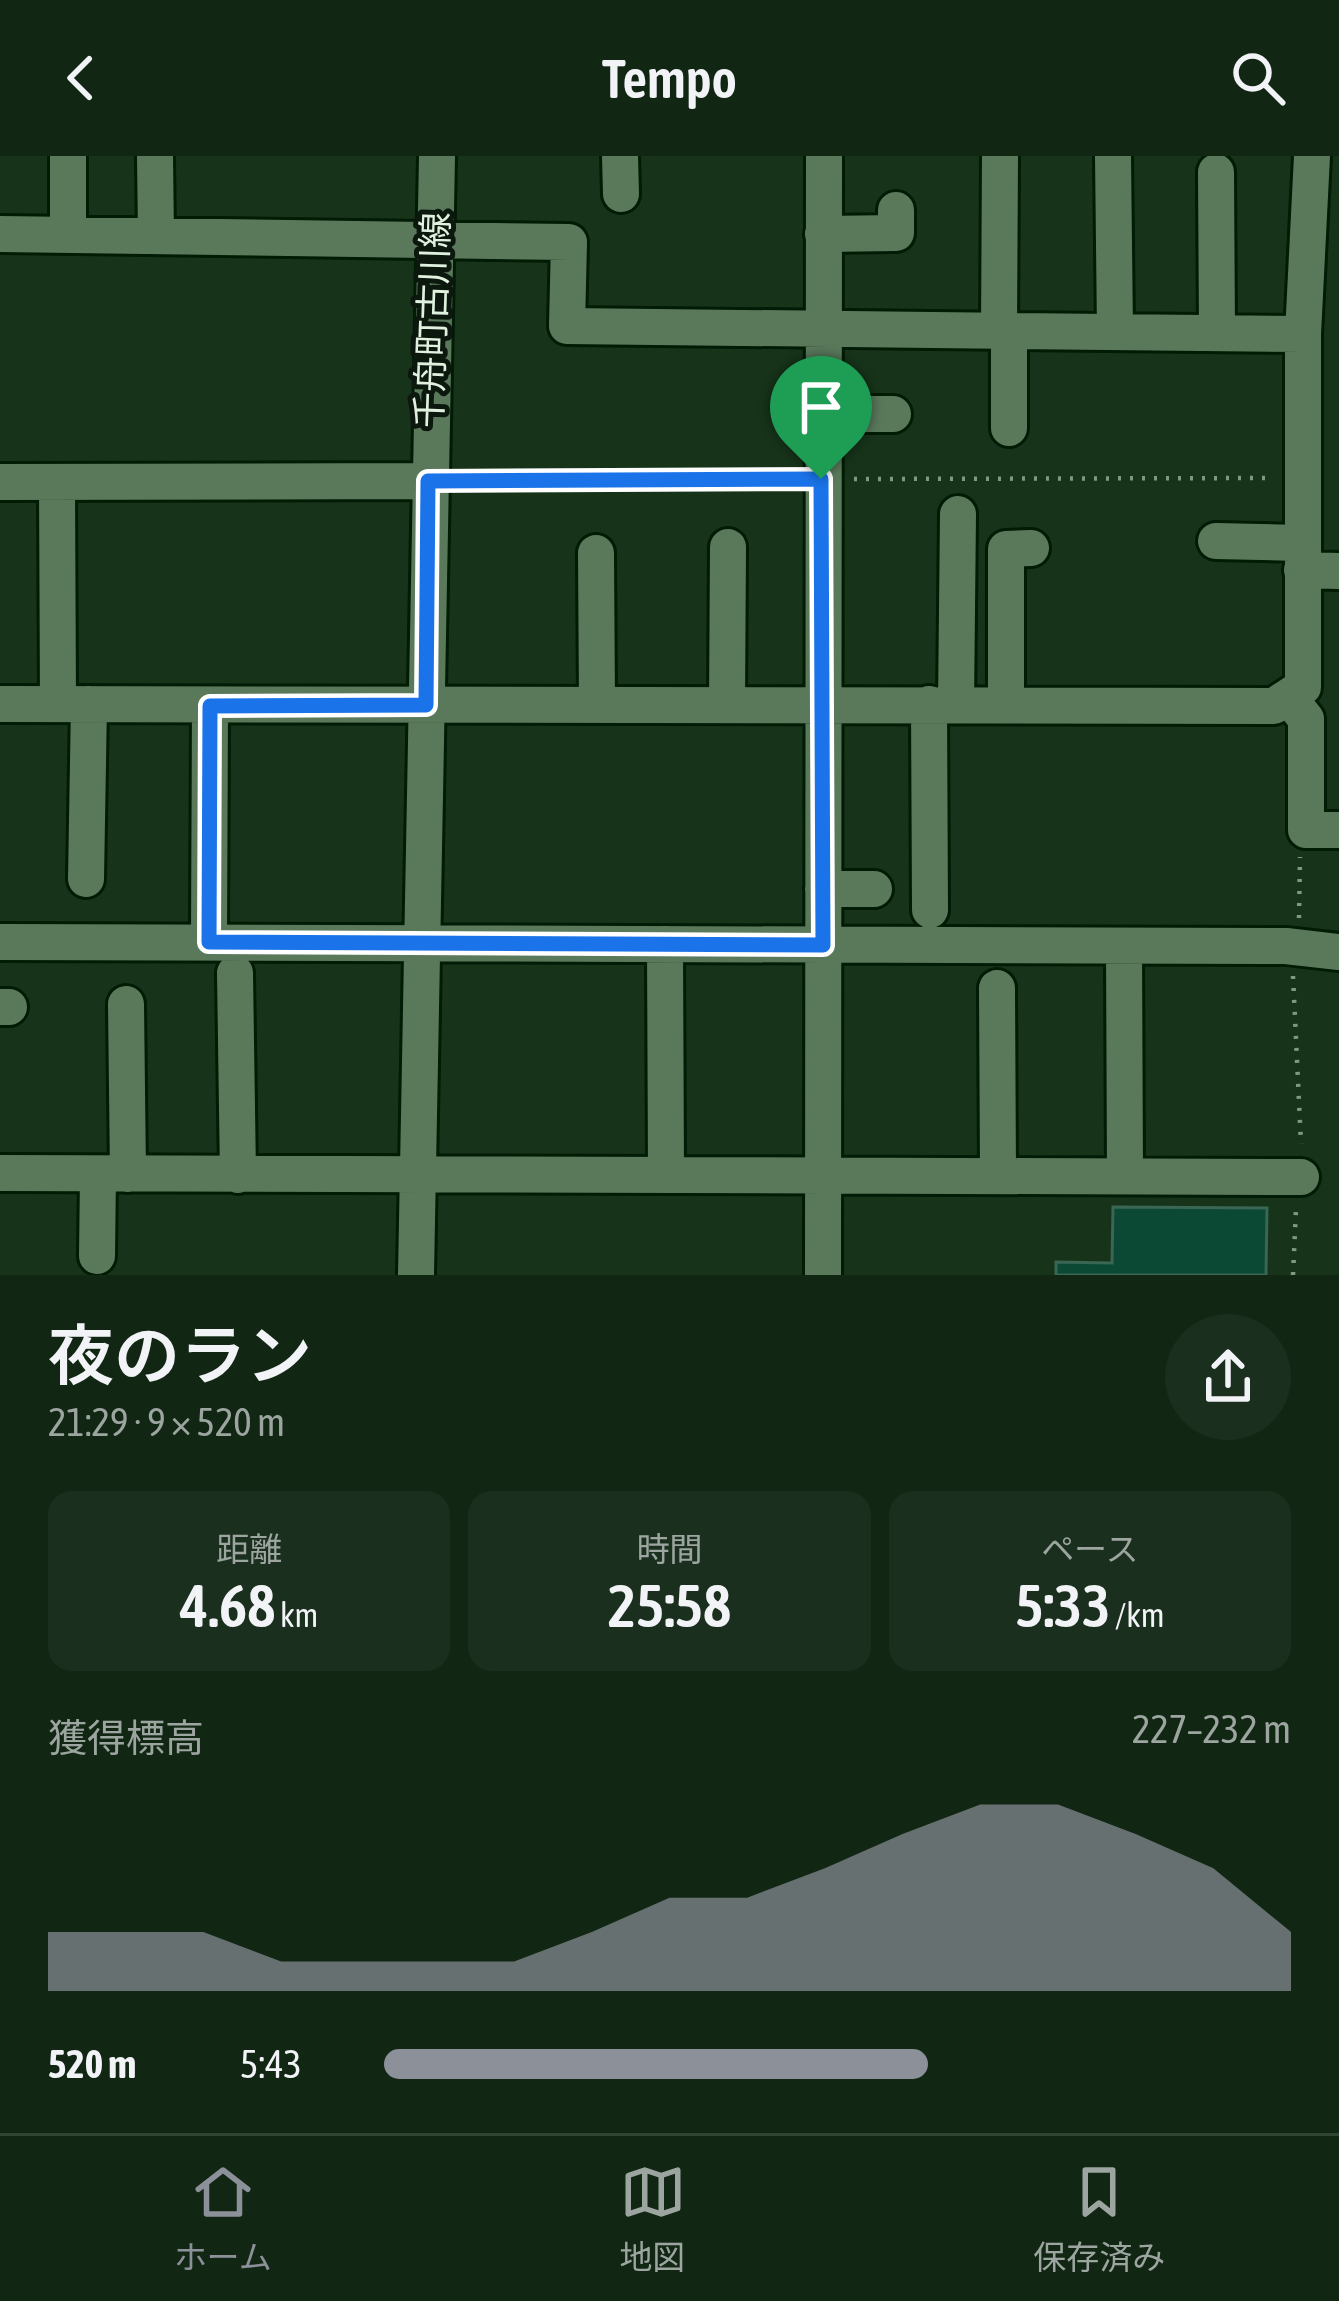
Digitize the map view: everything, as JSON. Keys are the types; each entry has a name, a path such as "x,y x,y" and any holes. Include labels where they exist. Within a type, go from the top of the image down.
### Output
{"street":[{"path":"68,156 68,235"},
{"path":"155,156 156,236"},
{"name":"千舟町古川線","path":"416,1275 437,156"},
{"path":"620,156 621,194"},
{"path":"823,1275 824,156"},
{"path":"1000,156 1009,428"},
{"path":"1113,156 1115,332"},
{"path":"0,704 1274,706 1291,700 1304,687 1303,334 1325,224 1312,156"},
{"path":"1216,172 1217,333"},
{"path":"823,234 896,233 896,210"},
{"path":"0,234 569,242 567,326 1303,334"},
{"path":"821,414 893,414"},
{"path":"0,482 428,481"},
{"path":"57,482 86,880"},
{"path":"930,910 958,514"},
{"path":"1216,541 1302,556 1339,571"},
{"path":"727,704 728,547"},
{"path":"1006,705 1006,549 1031,548"},
{"path":"596,553 597,704"},
{"path":"1291,700 1306,718 1323,830"},
{"path":"209,942 210,706"},
{"path":"823,889 874,890"},
{"path":"0,941 1124,946 1339,952"},
{"path":"665,944 666,1173"},
{"path":"1124,946 1125,1176"},
{"path":"238,1175 244,991"},
{"path":"97,1256 113,1174 126,1004"},
{"path":"998,1174 1006,1006"},
{"path":"0,1173 823,1172 1301,1178"}],"path":[{"path":"428,481 1302,478"},
{"path":"1293,1275 1301,1178 1295,949 1300,841 1323,830"}],"building":[{"path":"1113,1207 1267,1208 1266,1275 1056,1275 1056,1262 1112,1263"}],"route":[{"path":"821,479 823,945 209,942 210,706 426,705 428,481 821,479"}]}
